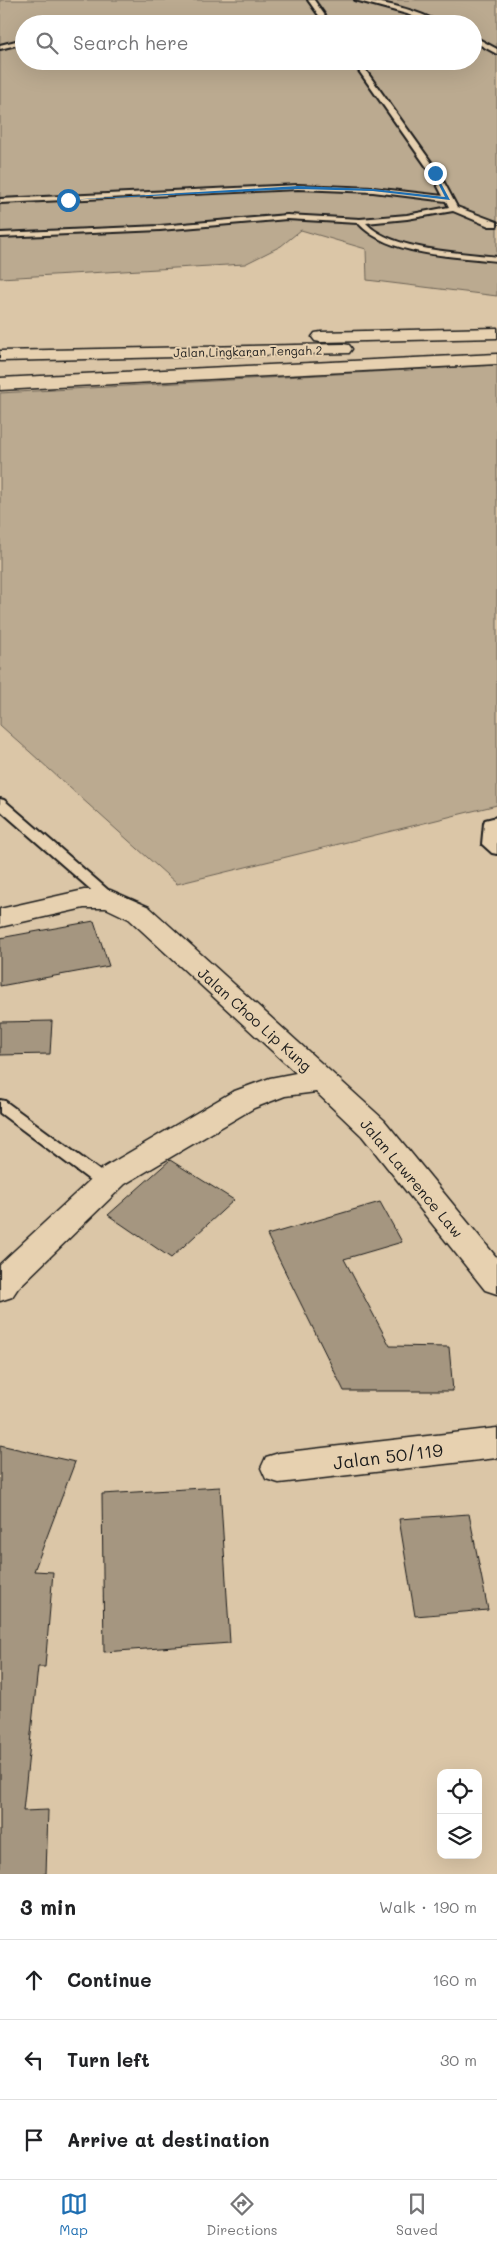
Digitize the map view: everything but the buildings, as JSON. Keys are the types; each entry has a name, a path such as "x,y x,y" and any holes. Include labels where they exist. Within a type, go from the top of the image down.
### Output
{"main road":[{"name":"Jalan Lingkaran Tengah 2","path":"0,344 497,334"},
{"name":"Jalan Lingkaran Tengah 2","path":"0,356 497,345"},
{"path":"0,384 497,359"},
{"name":"Jalan Choo Lip Kung","path":"0,918 84,899 110,898 139,913 322,1080"},
{"name":"Jalan Choo Lip Kung","path":"0,1288 6,1279 114,1176 243,1100 281,1086 322,1080"},
{"name":"Jalan Lawrence Law","path":"322,1080 373,1128 497,1281"},
{"name":"Jalan 50/119","path":"279,1468 497,1443"}],"lane":[{"path":"311,0 322,15"},
{"path":"358,0 414,15"},
{"path":"0,47 15,43"},
{"path":"482,43 497,52"},
{"path":"361,70 435,173 454,209"},
{"path":"0,201 298,187 373,190 448,199"},
{"path":"0,235 160,228 287,217 360,221 406,217 454,209 492,224 497,224"},
{"path":"360,221 370,232 399,246 497,259"},
{"path":"0,803 110,898"},
{"path":"497,821 490,823 489,844 497,850"},
{"path":"0,1105 105,1183"}],"shaded area":[{"path":"0,0 497,0 497,296 367,280 366,249 301,230 281,246 245,264 0,278"},
{"path":"497,365 497,805 177,884 0,725 0,393"}],"route":[{"path":"68,200 298,187 373,190 448,199 435,173"}]}
